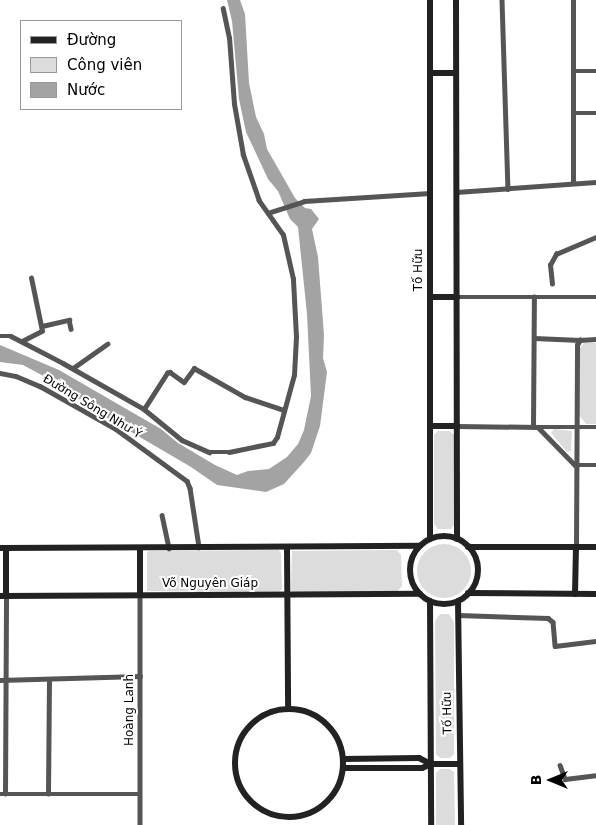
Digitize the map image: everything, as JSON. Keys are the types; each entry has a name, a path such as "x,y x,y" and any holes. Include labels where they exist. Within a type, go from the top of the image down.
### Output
{"street":[{"name":"Tố Hữu","path":"430,0 430,539"},
{"path":"456,0 457,539"},
{"path":"502,0 508,188"},
{"path":"573,0 573,184"},
{"path":"0,336 11,336 72,368 144,410 182,440 216,453 273,443 277,437 294,370 294,287 287,244 255,192 239,141 229,38 223,9"},
{"path":"574,71 596,71"},
{"path":"430,73 456,73"},
{"path":"574,113 596,113"},
{"path":"456,192 596,182"},
{"path":"268,213 304,201 430,193"},
{"path":"552,284 550,264 556,254 596,237"},
{"path":"22,341 41,333 42,326 31,278"},
{"path":"430,297 596,297"},
{"path":"534,297 536,427 575,465 596,465"},
{"path":"42,326 68,320 70,328"},
{"path":"534,338 596,339"},
{"path":"575,594 577,345 580,340"},
{"path":"72,368 107,344"},
{"path":"144,410 166,373 170,372 184,382 194,368 244,397 284,410"},
{"name":"Đường Sông Như Ý","path":"0,372 16,376 40,386 116,429 187,481 190,488 199,547"},
{"path":"430,426 596,427"},
{"path":"162,515 169,548"},
{"path":"441,536 457,539 468,547 475,558 477,570 475,582 468,593 458,601 441,604 430,601 420,594 413,583 410,570 413,557 420,546 430,539 441,536"},
{"path":"140,794 3,794 6,680 3,548 420,546"},
{"path":"287,547 288,709"},
{"path":"468,547 596,547"},
{"path":"140,548 140,595"},
{"path":"468,593 596,594"},
{"name":"Võ Nguyên Giáp","path":"3,596 420,594"},
{"name":"Hoàng Lanh","path":"140,595 140,825"},
{"name":"Tố Hữu","path":"430,601 431,825"},
{"name":"Tố Hữu","path":"458,601 461,825"},
{"path":"458,616 548,618 552,622 555,646 596,641"},
{"path":"0,680 140,676"},
{"path":"48,794 49,680"},
{"path":"288,709 308,713 325,723 338,740 343,759 343,768 338,787 325,804 308,814 288,817 268,813 251,801 240,784 236,763 240,743 251,726 268,714 288,709"},
{"path":"398,758 398,768"},
{"path":"343,759 419,758 431,764"},
{"path":"366,759 366,768"},
{"path":"343,768 422,768 431,764 460,764"},
{"path":"560,765 565,779 596,775"},
{"path":"288,817 288,825"}],"green space":[{"path":"584,343 596,343 596,424 586,424 579,415 580,348"},
{"path":"554,429 572,431 571,451 567,452 551,433"},
{"path":"438,431 450,431 454,435 454,525 451,529 438,529 434,524 434,435"},
{"path":"439,544 449,544 459,548 467,556 471,571 467,586 459,594 449,598 439,598 429,594 421,586 417,576 417,566 421,556 429,548"},
{"path":"279,550 281,554 282,589 278,593 147,591 147,553 149,551"},
{"path":"397,550 401,555 402,586 396,593 293,592 291,590 292,551"},
{"path":"440,614 449,614 454,622 454,754 450,758 440,758 436,754 435,621"},
{"path":"440,769 450,769 454,772 455,825 436,825 436,773"}],"water":[{"path":"227,0 240,0 245,14 249,83 256,117 264,134 267,149 295,198 305,208 311,209 319,219 312,229 318,257 324,335 323,358 327,372 320,426 311,453 304,462 284,484 266,492 217,485 191,467 97,412 60,385 23,365 0,362 0,345 59,370 161,429 178,443 215,465 237,475 248,471 269,469 287,457 298,444 304,430 311,396 307,314 298,227 290,219 278,191 268,179 246,132 239,99 232,21"}]}
